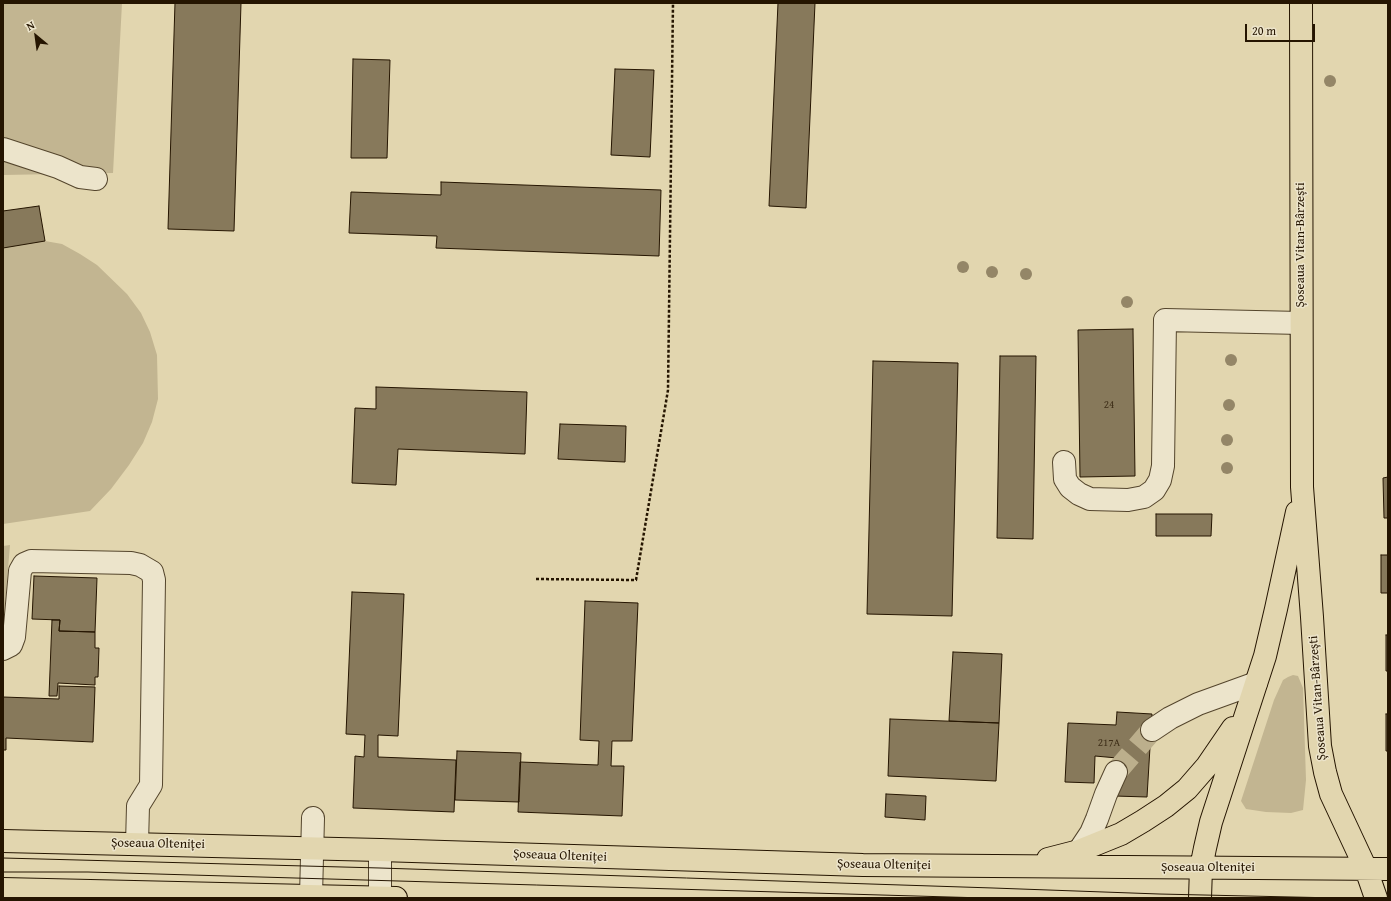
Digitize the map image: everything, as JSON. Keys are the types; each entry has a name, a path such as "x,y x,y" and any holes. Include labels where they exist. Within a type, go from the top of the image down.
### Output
{"main road":[{"name":"Șoseaua Vitan-Bârzești","path":"1301,3 1302,487 1322,760 1327,782 1334,801 1366,869 1376,898"},
{"name":"Șoseaua Vitan-Bârzești","path":"1200,898 1202,868 1211,822 1265,656 1302,487"},
{"path":"1003,866 1079,852 1121,834 1166,806 1187,789 1211,761 1253,690"},
{"name":"Șoseaua Olteniței","path":"3,841 312,848 863,865 1388,869"},
{"path":"3,889 396,898"}],"street":[{"path":"3,148 58,167 80,177 96,179"},
{"path":"1064,462 1065,479 1070,487 1079,494 1090,499 1128,500 1144,497 1154,490 1160,480 1163,466 1165,320 1301,323"},
{"path":"3,649 11,645 14,637 20,571 24,564 31,561 131,563 140,564 152,572 154,580 151,785 138,806 137,844"},
{"path":"1152,730 1170,718 1198,704 1253,690"},
{"path":"1079,852 1097,819 1116,772"},
{"path":"311,896 313,818"},
{"path":"380,850 380,898"}],"path":[{"path":"536,579 636,580 668,390 673,3"}],"shaded area":[{"path":"3,3 122,3 113,173 3,175"},
{"path":"39,206 45,241 62,244 97,265 127,294 141,313 150,332 157,355 158,399 152,422 143,443 111,489 90,511 3,524 3,211"},
{"path":"10,545 4,617 3,617 3,546"},
{"path":"1293,675 1298,676 1303,688 1306,780 1303,810 1291,813 1266,812 1246,809 1241,801 1274,700 1283,680"}],"building":[{"path":"175,3 241,3 234,231 168,229"},
{"path":"778,3 815,3 806,208 769,206"},
{"path":"353,59 390,60 387,158 351,158"},
{"path":"615,69 654,70 650,157 611,155"},
{"path":"441,182 661,190 659,256 436,248 437,236 349,233 351,192 441,195"},
{"path":"39,206 45,241 3,248 3,211"},
{"path":"1133,329 1135,476 1080,477 1078,330"},
{"path":"1000,356 1036,356 1033,539 997,538"},
{"path":"873,361 958,363 952,616 867,614"},
{"path":"376,387 527,392 525,454 398,449 396,485 352,483 355,408 376,409"},
{"path":"560,424 626,426 625,462 558,459"},
{"path":"1388,477 1388,518 1384,518 1383,478"},
{"path":"1156,514 1212,514 1211,536 1156,536"},
{"path":"1381,555 1388,555 1388,593 1381,593"},
{"path":"34,576 97,578 95,632 59,631 60,620 32,619"},
{"path":"352,592 404,594 398,736 378,735 378,757 456,760 454,812 353,808 355,756 364,757 365,735 346,734"},
{"path":"585,601 638,603 632,741 612,741 611,766 624,766 622,816 518,812 520,762 598,765 599,741 580,740"},
{"path":"52,620 60,620 59,631 95,632 95,648 99,648 98,677 95,677 95,685 58,683 57,696 49,696"},
{"path":"1386,635 1388,635 1388,671 1386,671"},
{"path":"953,652 1002,654 999,723 949,721"},
{"path":"59,686 95,687 93,742 6,738 6,750 3,750 3,697 59,699"},
{"path":"1117,712 1152,714 1147,797 1115,796 1117,758 1095,756 1094,783 1065,782 1068,723 1116,725"},
{"path":"1386,714 1388,714 1388,751 1386,751"},
{"path":"890,719 999,723 996,781 888,776"},
{"path":"457,751 521,753 519,802 455,800"},
{"path":"886,794 926,796 925,820 885,817"}],"tunnel":[{"path":"1116,772 1152,730"}],"tram line":[{"path":"3,858 380,868 1159,894 1337,898"},
{"path":"3,872 88,872 984,898"}]}
